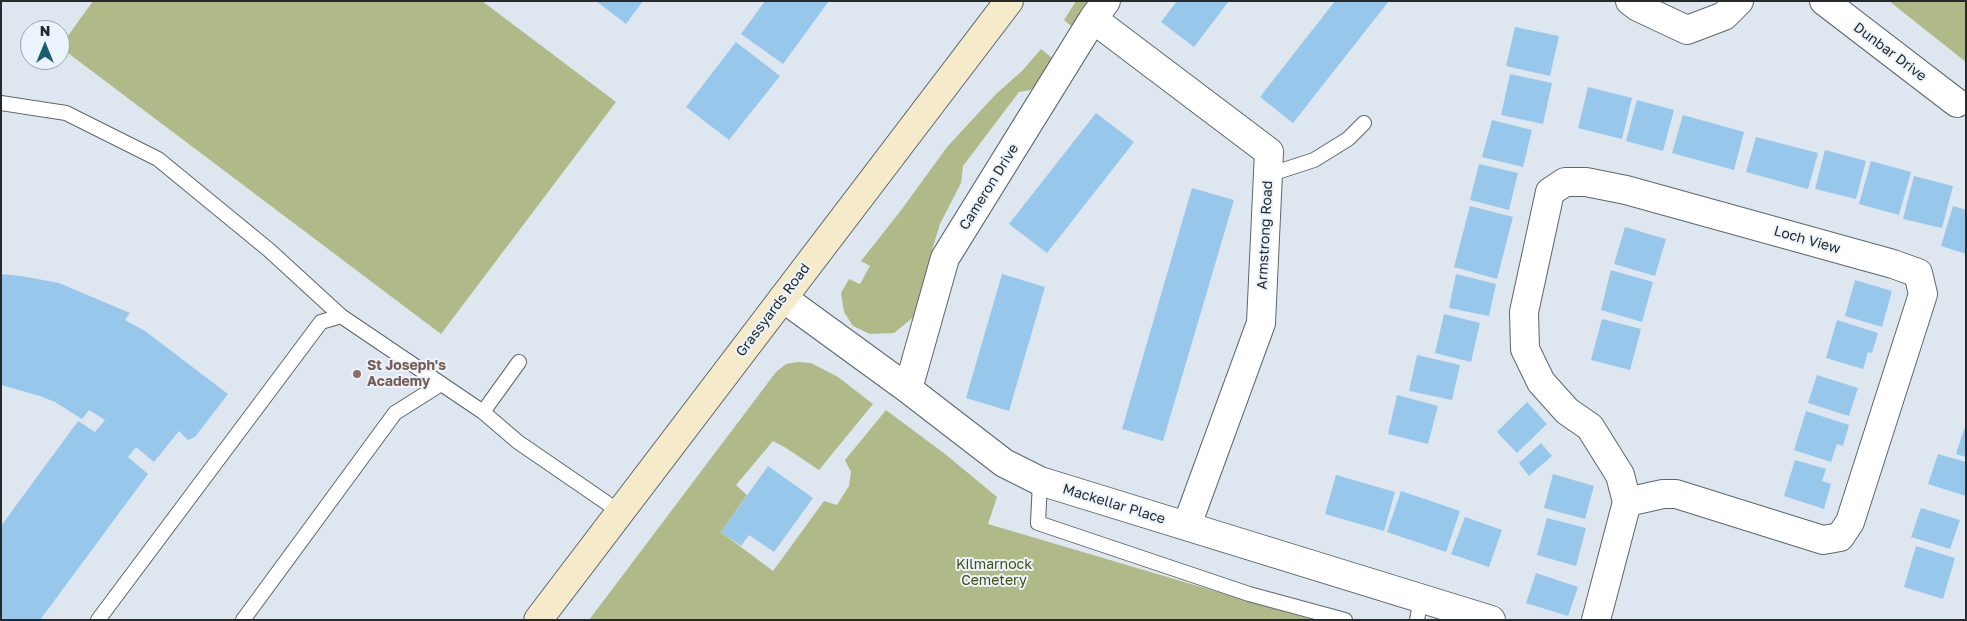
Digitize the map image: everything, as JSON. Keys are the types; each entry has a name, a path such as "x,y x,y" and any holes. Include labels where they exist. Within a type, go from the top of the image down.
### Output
{"main road":[{"name":"Grassyards Road","path":"538,620 1009,1"}],"street":[{"path":"1630,1 1638,7 1687,30 1724,16 1739,1"},
{"name":"Dunbar Drive","path":"1824,1 1957,103"},
{"name":"Armstrong Road","path":"1100,10 1269,152 1261,323 1187,525"},
{"name":"Cameron Drive","path":"908,390 945,258 1100,10"},
{"name":"Loch View","path":"1596,620 1627,502 1620,475 1590,427 1568,411 1541,382 1525,349 1524,312 1550,192 1565,182 1586,182 1626,190 1893,264 1918,274 1922,294 1917,313 1850,522 1840,537 1823,540 1676,494 1663,494 1627,502"},
{"name":"Mackellar Place","path":"783,298 1004,463 1040,481 1187,525 1419,609 1491,620"}],"lane":[{"path":"1,103 66,113 158,160 269,250 341,316 483,412 518,442 620,512"},
{"path":"1268,175 1314,160 1348,139 1364,123"},
{"path":"98,620 321,322 341,316"},
{"path":"483,412 519,362"},
{"path":"243,620 396,413 441,384"},
{"path":"1040,481 1038,523 1249,594 1345,620"}],"green space":[{"path":"93,1 482,1 616,102 441,334 70,55 70,33"},
{"path":"1076,1 1100,1 1078,32 1064,20"},
{"path":"1889,1 1966,1 1966,62"},
{"path":"1041,49 1056,61 1031,90 1019,92 963,166 961,183 940,224 931,253 929,287 921,311 894,333 870,334 853,326 844,312 841,293 849,279 860,284 870,266 861,261 947,147 996,94 1022,71"},
{"name":"Kilmarnock Cemetery","path":"798,362 811,363 838,377 873,404 819,470 773,441 736,485 747,495 721,532 773,571 824,501 837,505 849,486 851,472 845,460 886,410 945,454 997,497 988,524 1313,620 589,620 776,372 786,364"}],"building":[{"path":"596,1 643,1 626,24"},
{"path":"765,1 829,1 783,64 741,34"},
{"path":"1177,1 1229,1 1194,47 1161,22"},
{"path":"1335,1 1389,1 1293,123 1260,97"},
{"path":"1515,27 1559,36 1550,76 1506,66"},
{"path":"736,42 780,76 729,140 686,107"},
{"path":"1510,74 1552,83 1543,124 1501,115"},
{"path":"1588,87 1632,98 1622,139 1578,128"},
{"path":"1637,100 1674,110 1663,151 1626,141"},
{"path":"1096,113 1134,142 1047,253 1009,224"},
{"path":"1683,115 1744,132 1734,170 1672,153"},
{"path":"1492,120 1532,130 1523,167 1482,157"},
{"path":"1756,137 1818,153 1808,189 1746,172"},
{"path":"1825,150 1866,161 1856,199 1815,189"},
{"path":"1871,161 1911,172 1899,215 1859,204"},
{"path":"1479,164 1518,173 1509,210 1470,200"},
{"path":"1914,176 1953,186 1942,228 1903,219"},
{"path":"1192,188 1234,200 1163,441 1122,429"},
{"path":"1470,206 1513,217 1497,279 1454,267"},
{"path":"1953,206 1966,210 1966,254 1941,246"},
{"path":"1625,227 1666,239 1655,276 1614,264"},
{"path":"1611,270 1653,282 1642,322 1601,310"},
{"path":"1,274 59,283 130,313 125,320 145,331 228,394 195,437 188,440 179,431 154,462 136,447 128,457 148,474 40,620 1,620 1,526 78,421 95,432 105,420 89,410 82,419 55,402 1,385"},
{"path":"1002,274 1045,287 1009,411 966,398"},
{"path":"1456,274 1496,284 1489,316 1449,308"},
{"path":"1855,280 1892,291 1882,327 1845,316"},
{"path":"1444,314 1480,323 1471,362 1435,353"},
{"path":"1602,319 1641,329 1630,370 1591,360"},
{"path":"1837,320 1878,333 1872,353 1868,352 1863,369 1826,358"},
{"path":"1417,355 1460,365 1452,400 1409,391"},
{"path":"1817,375 1858,388 1849,416 1808,403"},
{"path":"1397,395 1438,406 1428,444 1388,434"},
{"path":"1527,402 1547,424 1517,453 1497,432"},
{"path":"1806,411 1849,425 1843,446 1837,444 1831,462 1794,450"},
{"path":"1966,426 1966,457 1956,454"},
{"path":"1541,443 1552,456 1529,476 1519,463"},
{"path":"1938,454 1966,462 1966,496 1928,484"},
{"path":"1795,460 1826,469 1822,481 1831,484 1824,509 1784,496"},
{"path":"768,466 813,498 774,552 749,535 741,546 721,532"},
{"path":"1553,474 1594,486 1585,519 1544,508"},
{"path":"1336,475 1395,492 1384,531 1325,514"},
{"path":"1401,491 1460,511 1446,552 1387,532"},
{"path":"1921,508 1960,520 1950,549 1911,537"},
{"path":"1465,517 1502,530 1489,567 1451,554"},
{"path":"1547,518 1586,528 1576,566 1537,555"},
{"path":"1916,546 1955,558 1943,599 1904,587"},
{"path":"1536,573 1578,587 1568,616 1526,603"}],"place":[{"name":"St Joseph's Academy","path":"357,374"}]}
